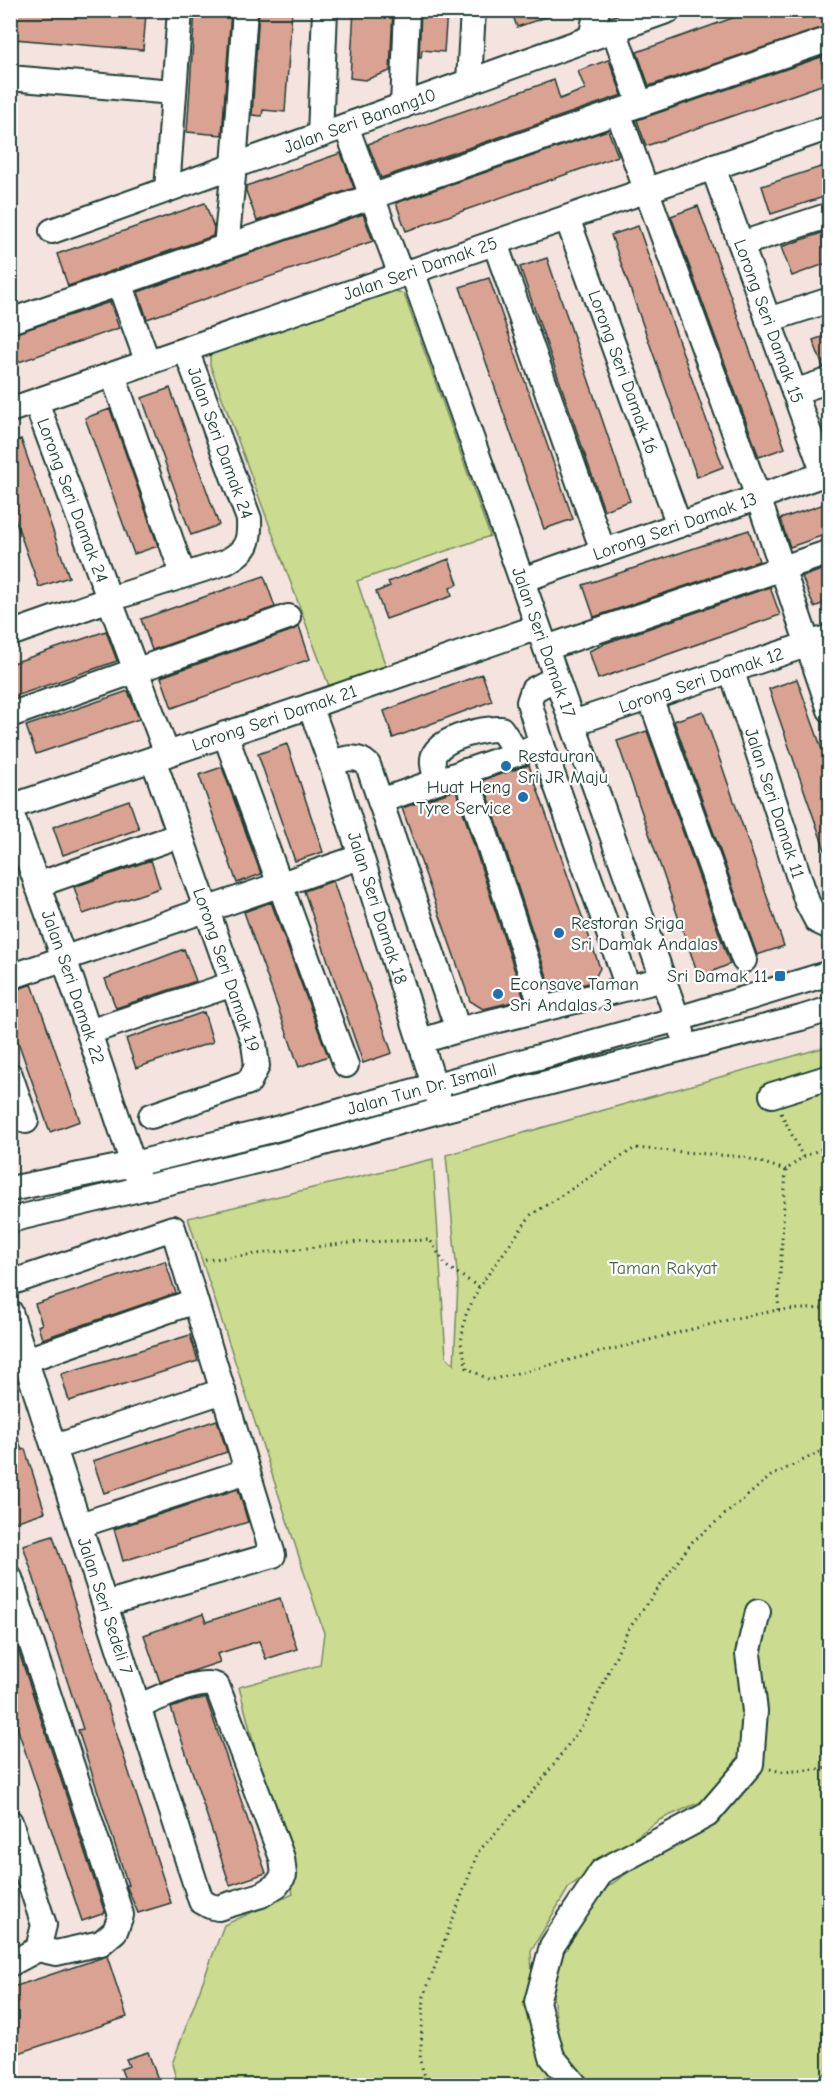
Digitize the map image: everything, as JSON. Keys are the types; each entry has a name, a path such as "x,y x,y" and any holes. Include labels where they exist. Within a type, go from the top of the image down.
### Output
{"street":[{"path":"167,190 180,10"},
{"path":"226,247 245,10"},
{"path":"320,135 325,10"},
{"path":"402,106 407,10"},
{"path":"469,82 473,10"},
{"path":"591,38 597,10"},
{"name":"Jalan Seri Banang10","path":"52,231 669,10"},
{"path":"614,30 646,190 782,569 818,641 830,710"},
{"path":"10,321 830,39"},
{"path":"10,78 173,92"},
{"name":"Jalan Seri Damak 17","path":"346,126 372,197 407,273 522,580 687,1049"},
{"name":"Jalan Seri Damak 25","path":"10,410 830,126"},
{"name":"Lorong Seri Damak 15","path":"713,167 794,392 827,473"},
{"path":"741,244 830,215"},
{"name":"Lorong Seri Damak 16","path":"567,218 679,525"},
{"path":"495,243 603,551"},
{"path":"119,283 148,363"},
{"path":"768,320 830,300"},
{"name":"Jalan Seri Damak 24","path":"183,575 226,562 241,553 250,538 249,519 186,350"},
{"path":"10,634 183,575 112,375"},
{"path":"794,392 830,380"},
{"name":"Lorong Seri Damak 24","path":"36,402 136,670"},
{"name":"Lorong Seri Damak 13","path":"522,580 827,473"},
{"name":"Lorong Seri Damak 21","path":"10,809 310,706 782,569 830,552"},
{"path":"10,715 288,617"},
{"name":"Lorong Seri Damak 12","path":"573,723 818,641"},
{"name":"Jalan Seri Damak 11","path":"731,669 807,902 817,921 830,927"},
{"name":"Lorong Seri Damak 19","path":"136,670 180,835 254,1042 257,1066 249,1082 151,1116"},
{"path":"556,678 533,690 529,702 542,745 628,987"},
{"path":"650,697 744,960"},
{"name":"Jalan Seri Damak 18","path":"310,706 331,763 442,1110"},
{"path":"437,781 433,763 436,753 447,743 466,734 490,728 501,729 517,753"},
{"path":"225,734 346,1065"},
{"path":"380,801 542,745"},
{"path":"331,763 354,758 362,759 368,765 458,1030"},
{"path":"465,771 542,1008"},
{"name":"Jalan Seri Damak 22","path":"10,809 64,958 142,1190"},
{"path":"37,885 180,835"},
{"path":"10,977 360,857"},
{"name":"Jalan Tun Dr. Ismail","path":"10,1189 134,1164 272,1130 678,1019 830,973"},
{"path":"421,1041 542,1008 664,979"},
{"path":"89,1032 233,984"},
{"name":"Jalan Tun Dr. Ismail","path":"10,1220 277,1156 442,1110 687,1049 830,1009"},
{"path":"10,1075 26,1121"},
{"path":"772,1095 830,1077"},
{"path":"10,1283 173,1228 273,1555 105,1604"},
{"path":"26,1360 195,1301"},
{"name":"Jalan Seri Sedeli 7","path":"10,1312 201,1901 218,1908 261,1895 277,1885 284,1875 282,1858 217,1686 210,1682 197,1684 139,1706"},
{"path":"55,1447 223,1391"},
{"path":"80,1525 247,1471"},
{"path":"10,1578 121,1916 115,1931 101,1943 56,1953 38,1949 10,1964"},
{"path":"576,2085 552,2057 537,2002 552,1946 602,1871 707,1815 751,1764 755,1711 748,1654 758,1612"},
{"path":"10,1822 44,1925 38,1949"}],"path":[{"path":"772,1095 804,1157"},
{"path":"786,1170 804,1157 830,1145"},
{"path":"786,1170 744,1157 635,1149 531,1215 479,1287 465,1317 461,1343 467,1368 490,1380 732,1319 777,1310 830,1308"},
{"path":"777,1310 786,1170"},
{"path":"196,1261 358,1242 430,1240 446,1266 479,1287"},
{"path":"428,2085 420,2061 424,1996 478,1852 537,1787 585,1722 628,1630 692,1542 771,1476 830,1447"},
{"path":"751,1764 782,1772 830,1768"},
{"path":"820,2085 830,2063"}],"green space":[{"path":"391,289 404,294 490,536 357,581 386,667 329,686 210,365 210,353"},
{"name":"Taman Rakyat","path":"829,1046 829,2085 582,2085 563,2067 549,1966 603,1890 749,1788 736,1760 717,1795 659,1820 569,1887 531,1951 534,2022 566,2085 178,2085 172,2064 224,1925 293,1894 239,1687 320,1665 324,1633 188,1218 433,1159 446,1356 454,1365 458,1283 446,1155"}],"building":[{"path":"16,10 106,10 146,14 143,50 14,39"},
{"path":"195,10 231,10 222,135 187,132"},
{"path":"259,10 292,10 285,112 263,110 262,116 252,115"},
{"path":"354,10 393,10 390,71 365,80 350,78"},
{"path":"421,10 447,10 444,52 422,50 421,58 419,58"},
{"path":"511,10 558,10 558,13 517,27"},
{"path":"755,10 830,10 830,25 649,86 637,52"},
{"path":"830,54 830,82 646,146 637,120"},
{"path":"609,60 622,95 381,178 368,144 554,80 560,99 585,89 578,71"},
{"path":"608,130 618,156 406,231 396,203"},
{"path":"341,153 354,188 257,221 246,186"},
{"path":"830,164 830,195 771,214 762,186"},
{"path":"205,203 214,228 213,236 68,286 57,254"},
{"path":"698,206 785,448 759,457 671,216"},
{"path":"363,214 373,241 147,319 138,292"},
{"path":"638,226 723,467 697,477 611,235"},
{"path":"830,230 830,262 792,276 781,247"},
{"path":"547,258 630,501 604,510 520,267"},
{"path":"489,278 573,519 544,529 460,287"},
{"path":"110,302 119,328 10,365 10,335"},
{"path":"830,334 830,366 823,367 813,340"},
{"path":"170,388 219,525 191,535 142,398"},
{"path":"110,409 158,546 134,554 85,418"},
{"path":"21,439 69,577 39,587 10,505 10,443"},
{"path":"830,502 830,533 790,547 780,519"},
{"path":"749,530 759,561 594,617 583,585"},
{"path":"449,559 458,584 450,588 452,596 386,619 376,592 390,586 388,582"},
{"path":"830,567 830,601 814,607 802,577"},
{"path":"264,576 275,607 152,650 141,619"},
{"path":"770,587 780,615 598,679 589,651 603,644"},
{"path":"299,626 310,659 172,708 161,677"},
{"path":"106,631 117,661 10,698 10,664"},
{"path":"482,674 492,701 393,738 384,711"},
{"path":"797,679 830,772 830,856 827,856 769,689"},
{"path":"128,691 139,719 36,754 26,726"},
{"path":"703,711 784,946 757,955 674,721"},
{"path":"647,731 730,964 699,977 617,741"},
{"path":"287,744 323,852 295,861 258,754"},
{"path":"529,765 600,968 593,982 552,992 483,780"},
{"path":"222,767 261,874 237,883 199,775"},
{"path":"456,790 524,999 483,1009 470,1001 402,808"},
{"path":"129,800 139,829 63,855 53,827"},
{"path":"151,860 160,888 83,914 74,887"},
{"path":"333,881 392,1053 363,1063 304,891"},
{"path":"271,902 328,1056 299,1067 244,912"},
{"path":"184,949 196,981 116,1008 105,979"},
{"path":"32,984 80,1121 50,1132 10,1019 10,992"},
{"path":"204,1012 213,1042 136,1068 126,1039"},
{"path":"165,1261 176,1293 42,1339 38,1326 42,1324 35,1304"},
{"path":"190,1335 198,1361 69,1401 61,1374"},
{"path":"217,1420 227,1452 104,1493 93,1461"},
{"path":"13,1425 22,1450 25,1449 45,1512 15,1522 10,1508 10,1426"},
{"path":"238,1489 248,1522 123,1561 114,1529"},
{"path":"53,1536 171,1903 138,1913 126,1885 128,1885 78,1730 83,1729 23,1545"},
{"path":"280,1598 297,1649 266,1659 259,1641 217,1654 220,1662 160,1682 144,1635 203,1614 206,1622"},
{"path":"10,1625 105,1913 82,1921 10,1706"},
{"path":"206,1698 266,1873 230,1885 171,1708"},
{"path":"107,1956 127,2017 10,2056 10,1988"},
{"path":"148,2052 160,2085 127,2085 121,2069 129,2066 126,2059"}],"place":[{"name":"Restauran Sri JR Maju","path":"506,766"},
{"name":"Huat Heng Tyre Service","path":"523,797"},
{"name":"Restoran Sriga Sri Damak Andalas","path":"559,933"},
{"name":"Sri Damak 11","path":"780,976"},
{"name":"Econsave Taman Sri Andalas 3","path":"498,994"}]}
